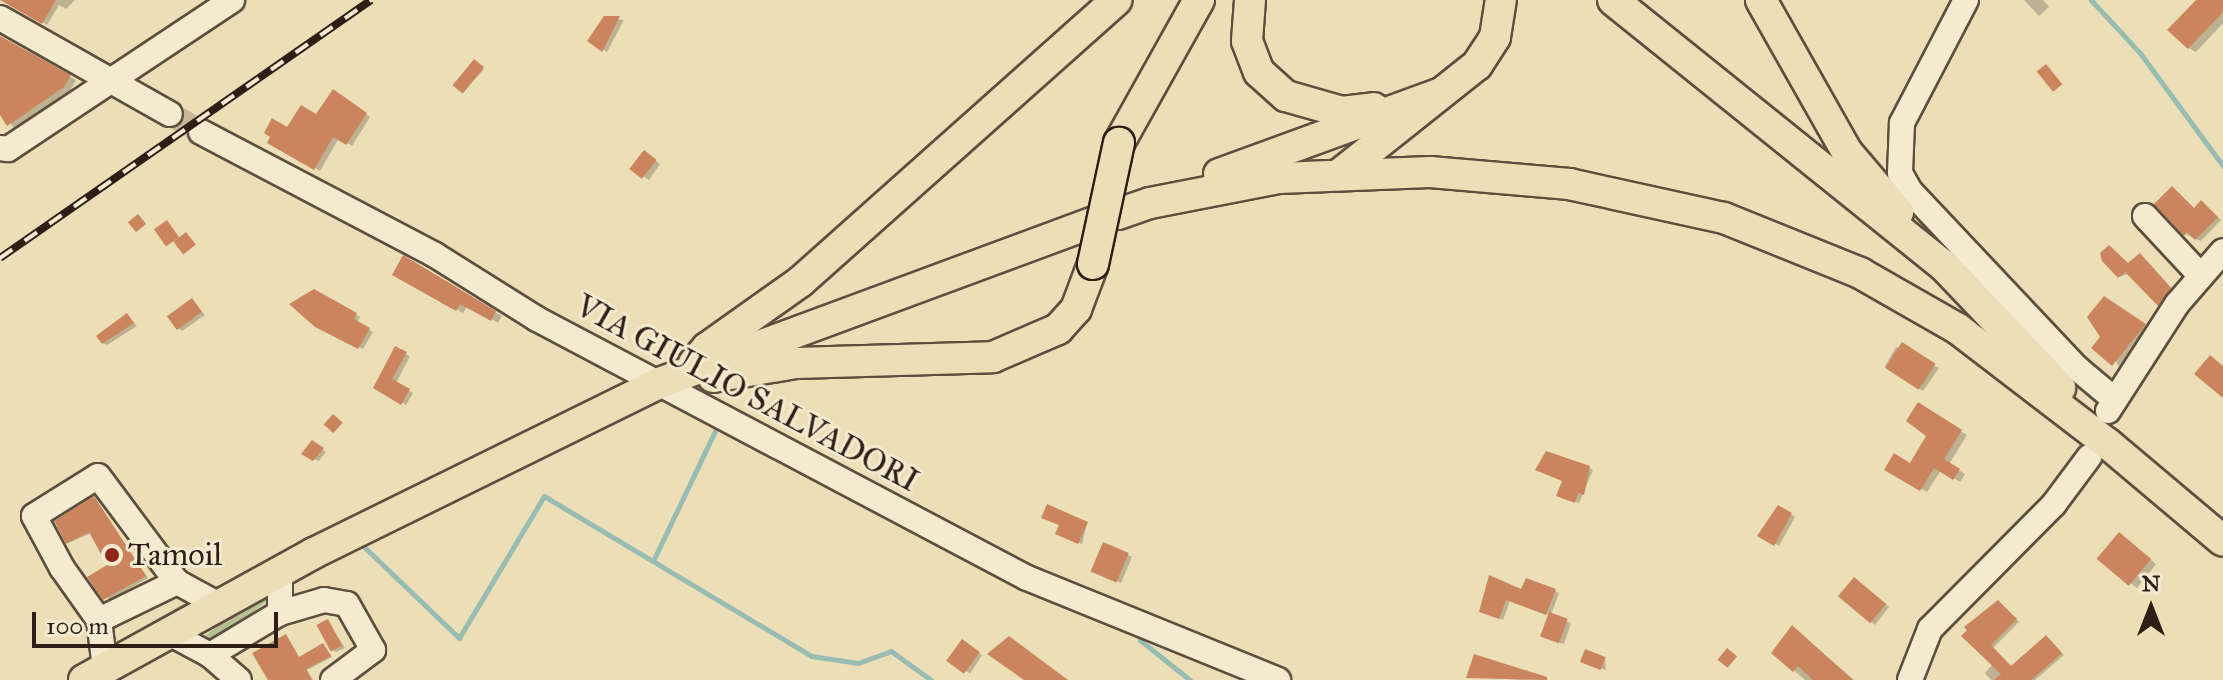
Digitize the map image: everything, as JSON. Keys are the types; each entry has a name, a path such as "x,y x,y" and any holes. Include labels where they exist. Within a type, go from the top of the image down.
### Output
{"main road":[{"path":"672,378 707,348 800,282 1116,0"},
{"path":"672,378 796,363 993,357 1058,329 1076,309 1093,264 1119,143 1199,0"},
{"path":"1250,0 1247,41 1259,72 1286,96 1342,112 1439,94"},
{"path":"1341,173 1462,79 1488,52 1499,23 1501,0"},
{"path":"1613,0 1943,265 2009,329 2099,451"},
{"path":"1761,0 1847,152 1943,265"},
{"path":"95,674 280,571 672,378 1439,94"},
{"path":"1339,132 1334,154 1341,173"},
{"path":"1150,203 1279,178 1341,173 1494,175 1569,184 1724,218 1786,240 1910,299 1958,329 2099,451 2223,541"}],"street":[{"path":"4,148 112,81 232,0"},
{"path":"1966,0 1902,123 1900,173 1910,191 2111,407 2201,276 2223,251"},
{"path":"0,18 170,114"},
{"name":"VIA GIULIO SALVADORI","path":"201,132 435,255 537,319 672,378 1027,578 1278,680"},
{"path":"2145,216 2201,276"},
{"path":"1910,680 1930,629 2054,504 2099,451"},
{"path":"95,674 99,620 62,568 34,516 98,476 177,582 219,605"},
{"path":"280,571 280,613"},
{"path":"99,620 177,582"},
{"path":"210,655 280,613 324,600 347,604 373,650 333,680"},
{"path":"169,633 210,655 239,680"}],"green space":[{"path":"265,592 270,599 210,643 205,635"},
{"path":"183,604 192,608 122,647 127,636"}],"building":[{"path":"0,0 56,0 42,24"},
{"path":"2196,0 2223,0 2223,12 2188,49 2167,30"},
{"path":"604,16 620,16 602,52 587,41"},
{"path":"0,36 71,75 64,87 7,126 0,115"},
{"path":"474,59 484,67 463,94 453,85"},
{"path":"2046,64 2062,84 2053,92 2037,72"},
{"path":"333,89 367,113 346,145 333,137 314,170 267,143 270,137 264,133 272,118 287,127 301,105 316,114"},
{"path":"644,150 657,160 642,179 629,169"},
{"path":"2172,186 2194,208 2201,200 2218,217 2195,240 2187,232 2184,236 2154,204"},
{"path":"138,214 146,224 136,232 128,222"},
{"path":"167,220 179,237 166,246 154,229"},
{"path":"186,232 196,245 183,254 173,242"},
{"path":"2109,245 2128,263 2140,253 2171,288 2158,306 2125,272 2118,278 2102,261 2100,253"},
{"path":"403,255 496,311 491,321 460,304 456,311 392,275"},
{"path":"314,289 357,313 354,319 370,328 358,349 315,327 289,304"},
{"path":"2104,296 2146,324 2112,366 2091,348 2100,337 2087,317"},
{"path":"192,298 202,312 177,330 167,316"},
{"path":"127,313 134,323 102,344 96,336"},
{"path":"1902,342 1936,364 1919,390 1885,368"},
{"path":"395,346 407,352 392,379 410,389 401,405 373,388"},
{"path":"2210,355 2223,366 2223,398 2194,374"},
{"path":"1918,402 1962,430 1944,459 1960,469 1953,480 1934,468 1920,491 1884,470 1894,453 1910,463 1926,436 1906,421"},
{"path":"333,414 343,423 333,433 324,424"},
{"path":"312,440 324,448 313,461 301,454"},
{"path":"1546,451 1590,466 1584,495 1578,493 1575,503 1556,496 1562,481 1535,470"},
{"path":"94,496 146,576 103,600 87,577 107,565 89,532 66,544 54,521"},
{"path":"1047,504 1088,522 1078,544 1055,534 1059,525 1041,518"},
{"path":"1778,505 1792,513 1774,546 1757,536"},
{"path":"2119,532 2151,559 2129,586 2097,559"},
{"path":"1103,542 1129,553 1116,582 1090,571"},
{"path":"1489,575 1521,589 1526,578 1556,589 1546,615 1506,600 1499,619 1479,612"},
{"path":"1854,577 1886,604 1870,623 1838,596"},
{"path":"1998,600 2017,619 1991,645 2011,666 2046,635 2062,653 2031,680 1994,680 2001,674 1961,636 1967,630 1964,627"},
{"path":"1549,612 1568,619 1559,643 1540,636"},
{"path":"328,619 342,645 331,652 317,625"},
{"path":"1792,625 1853,680 1813,680 1798,666 1793,672 1771,653"},
{"path":"286,634 299,657 323,643 331,656 306,669 312,680 268,680 252,653"},
{"path":"1009,636 1068,680 1024,680 987,654"},
{"path":"962,639 980,652 964,674 946,661"},
{"path":"1727,648 1737,656 1728,668 1718,660"},
{"path":"1585,649 1606,657 1601,670 1580,662"},
{"path":"1474,654 1547,677 1547,680 1466,678"}],"waterway":[{"path":"2091,0 2140,53 2223,166"},
{"path":"653,561 717,427"},
{"path":"359,542 459,638 544,496 811,656 858,663 891,651 931,680"},
{"path":"1140,640 1190,680"}],"tunnel":[{"path":"170,114 201,132"}],"railway":[{"path":"0,258 371,0"}],"place":[{"name":"Tamoil","path":"112,555"}]}
